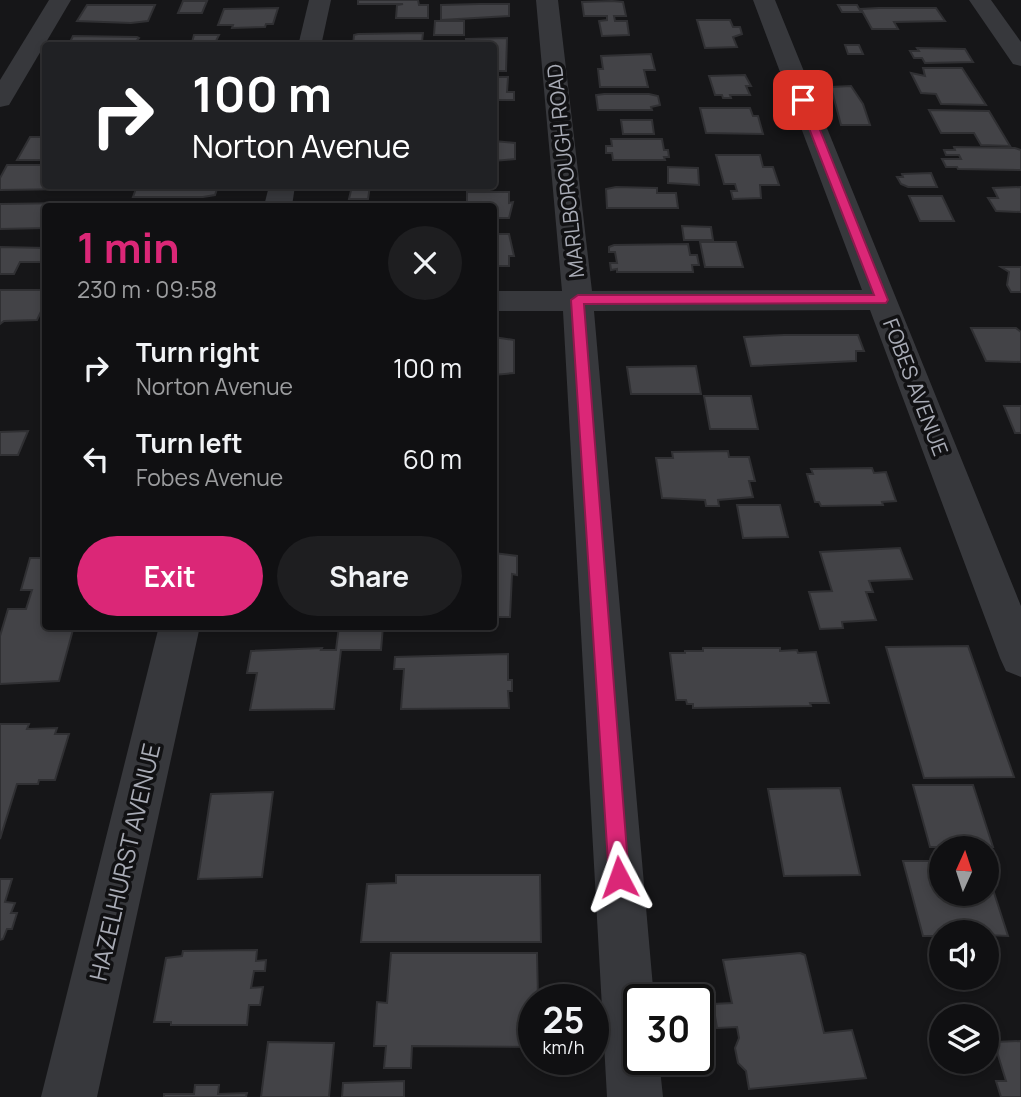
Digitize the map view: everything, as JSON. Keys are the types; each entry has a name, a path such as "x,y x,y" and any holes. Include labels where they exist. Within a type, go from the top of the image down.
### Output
{"street":[{"path":"0,100 11,64 60,0"},
{"path":"310,42 320,0"},
{"name":"MARLBOROUGH ROAD","path":"547,0 578,300 635,1097"},
{"name":"FOBES AVENUE","path":"764,0 1021,658"},
{"path":"980,0 1021,59"},
{"path":"497,301 882,300"},
{"name":"HAZELHURST AVENUE","path":"69,1097 179,630"}],"building":[{"path":"358,0 418,0 419,5 428,5 428,18 396,18 397,5 403,4 358,4"},
{"path":"183,1 207,1 202,13 178,13"},
{"path":"582,2 623,2 626,16 614,16 615,21 627,21 629,35 602,36 599,21 607,20 607,16 584,16"},
{"path":"509,4 509,16 441,20 441,5"},
{"path":"87,5 155,5 148,21 77,21"},
{"path":"838,5 857,5 861,12 842,12"},
{"path":"278,8 273,24 266,24 265,27 232,28 233,25 218,25 224,9"},
{"path":"936,8 945,21 894,22 898,29 872,29 861,9"},
{"path":"697,20 730,20 733,27 740,27 742,34 733,37 737,47 705,48"},
{"path":"435,21 464,21 464,35 434,35"},
{"path":"423,33 422,42 353,42 354,35"},
{"path":"194,35 219,35 216,41 221,41 221,42 192,42"},
{"path":"73,36 139,38 136,42 70,42"},
{"path":"507,38 506,71 497,71 497,42 466,42 466,39"},
{"path":"845,45 859,45 863,54 848,54"},
{"path":"917,48 965,49 973,62 925,63 922,58 914,58 910,51 919,51"},
{"path":"651,54 655,70 644,70 648,87 600,87 598,69 603,69 601,56"},
{"path":"923,68 962,68 986,105 941,104 936,94 921,93 911,73 925,76"},
{"path":"745,75 751,86 746,86 750,95 730,95 731,98 723,98 722,95 715,95 709,76"},
{"path":"497,77 508,77 507,92 514,92 514,100 497,100"},
{"path":"851,86 863,104 870,125 841,125 831,87"},
{"path":"649,94 658,96 660,105 651,107 652,110 598,110 596,95"},
{"path":"700,108 750,108 753,116 758,116 763,134 706,133"},
{"path":"929,110 989,111 1010,146 981,145 974,133 941,133"},
{"path":"621,120 652,120 654,134 623,134"},
{"path":"30,137 42,137 42,160 17,160"},
{"path":"611,139 662,139 664,150 668,150 669,157 664,157 665,160 613,160 612,153 606,153 606,146 612,146"},
{"path":"497,141 515,143 515,159 497,161"},
{"path":"954,147 1021,150 1021,170 946,167 942,159 961,159 959,155 946,155 944,150 955,150"},
{"path":"716,155 760,155 763,167 773,167 779,185 760,185 761,198 733,199 731,191 737,191 735,184 724,184"},
{"path":"7,165 42,165 42,189 73,189 0,190 0,178"},
{"path":"668,167 698,168 699,185 668,183"},
{"path":"931,173 937,187 908,187 901,184 897,177 903,177 902,174"},
{"path":"1021,187 1021,212 996,211 988,198 998,198 993,188"},
{"path":"657,188 657,193 676,193 678,208 607,208 606,189"},
{"path":"136,189 217,189 215,195 203,197 133,197"},
{"path":"351,189 370,189 368,199 349,199"},
{"path":"467,192 509,192 509,203 513,202 509,218 497,218 497,203 467,203"},
{"path":"909,196 942,196 954,221 920,221"},
{"path":"42,203 42,228 0,229 0,204"},
{"path":"682,226 711,227 713,240 684,240"},
{"path":"497,234 509,234 514,256 509,256 509,266 497,266"},
{"path":"700,242 736,242 743,267 705,267"},
{"path":"688,244 690,255 697,255 699,265 692,265 693,272 611,270 610,263 617,263 615,252 609,252 609,247 614,245"},
{"path":"0,247 42,248 41,262 20,262 14,274 0,274"},
{"path":"1001,267 1021,267 1021,292 1011,292 1007,285 1009,272"},
{"path":"0,290 42,290 42,309 37,320 4,321 0,324"},
{"path":"971,328 1016,328 1021,332 1021,362 986,361"},
{"path":"858,335 864,351 856,351 856,361 751,366 744,337"},
{"path":"497,337 514,340 514,373 497,375"},
{"path":"696,366 701,394 631,394 627,367"},
{"path":"704,396 751,396 758,429 710,429"},
{"path":"1004,406 1021,406 1021,433 1015,433"},
{"path":"28,431 18,455 0,455 0,432"},
{"path":"728,451 729,457 749,457 755,481 749,481 753,497 718,500 719,506 706,506 705,500 662,498 656,458 673,458 672,452"},
{"path":"872,468 874,473 886,472 896,501 882,502 883,505 821,506 819,502 815,502 807,474 813,474 811,469"},
{"path":"737,505 780,505 788,537 743,538"},
{"path":"900,548 912,579 869,581 873,592 866,592 876,620 842,622 843,628 820,629 809,592 832,591 820,552"},
{"path":"497,553 517,556 517,575 512,574 510,617 497,617"},
{"path":"30,558 42,558 42,630 73,630 59,681 0,684 0,636 8,609 26,609 32,590 21,590"},
{"path":"338,630 383,630 381,650 341,650 334,709 250,710 257,673 247,673 251,651 322,648 321,650 336,650"},
{"path":"968,646 1014,777 924,778 886,647"},
{"path":"703,648 780,648 780,651 797,650 798,653 816,652 829,703 810,703 811,706 693,708 693,704 687,704 686,700 676,700 670,653 703,651"},
{"path":"508,654 508,680 512,680 512,691 508,691 509,708 401,709 404,669 394,669 395,657"},
{"path":"0,724 29,724 27,729 57,728 55,734 69,734 55,780 39,780 38,784 17,784 0,839"},
{"path":"913,785 973,785 989,836 929,836 929,843"},
{"path":"840,788 860,875 784,876 768,789"},
{"path":"273,792 262,877 198,879 211,794"},
{"path":"903,861 929,861 929,906 998,906 1008,936 999,936 999,920 929,920 929,936 923,936"},
{"path":"396,875 540,875 541,942 361,942 367,884 396,883"},
{"path":"0,879 12,879 5,902 15,903 11,913 17,913 12,929 7,929 0,940"},
{"path":"257,950 256,961 266,960 265,971 254,971 251,988 263,987 260,1005 249,1005 247,1025 171,1025 171,1022 154,1022 166,958 182,956 183,951"},
{"path":"391,953 537,953 538,984 518,984 518,1047 412,1046 411,1068 384,1068 386,1046 374,1046 377,1002 387,1003"},
{"path":"800,953 805,955 824,1033 852,1030 866,1078 749,1089 746,1071 738,1063 735,1048 739,1038 737,1027 717,1028 714,1004 732,1003 723,960"},
{"path":"1021,1041 1021,1097 1001,1097 996,1081 1006,1081 999,1058 999,1042"},
{"path":"268,1042 334,1043 329,1097 261,1097"},
{"path":"404,1081 404,1097 342,1097 343,1083"},
{"path":"195,1085 219,1085 218,1094 247,1093 246,1097 164,1097 164,1094 194,1094"}],"route":[{"path":"619,877 578,300 882,300 803,100"}]}
